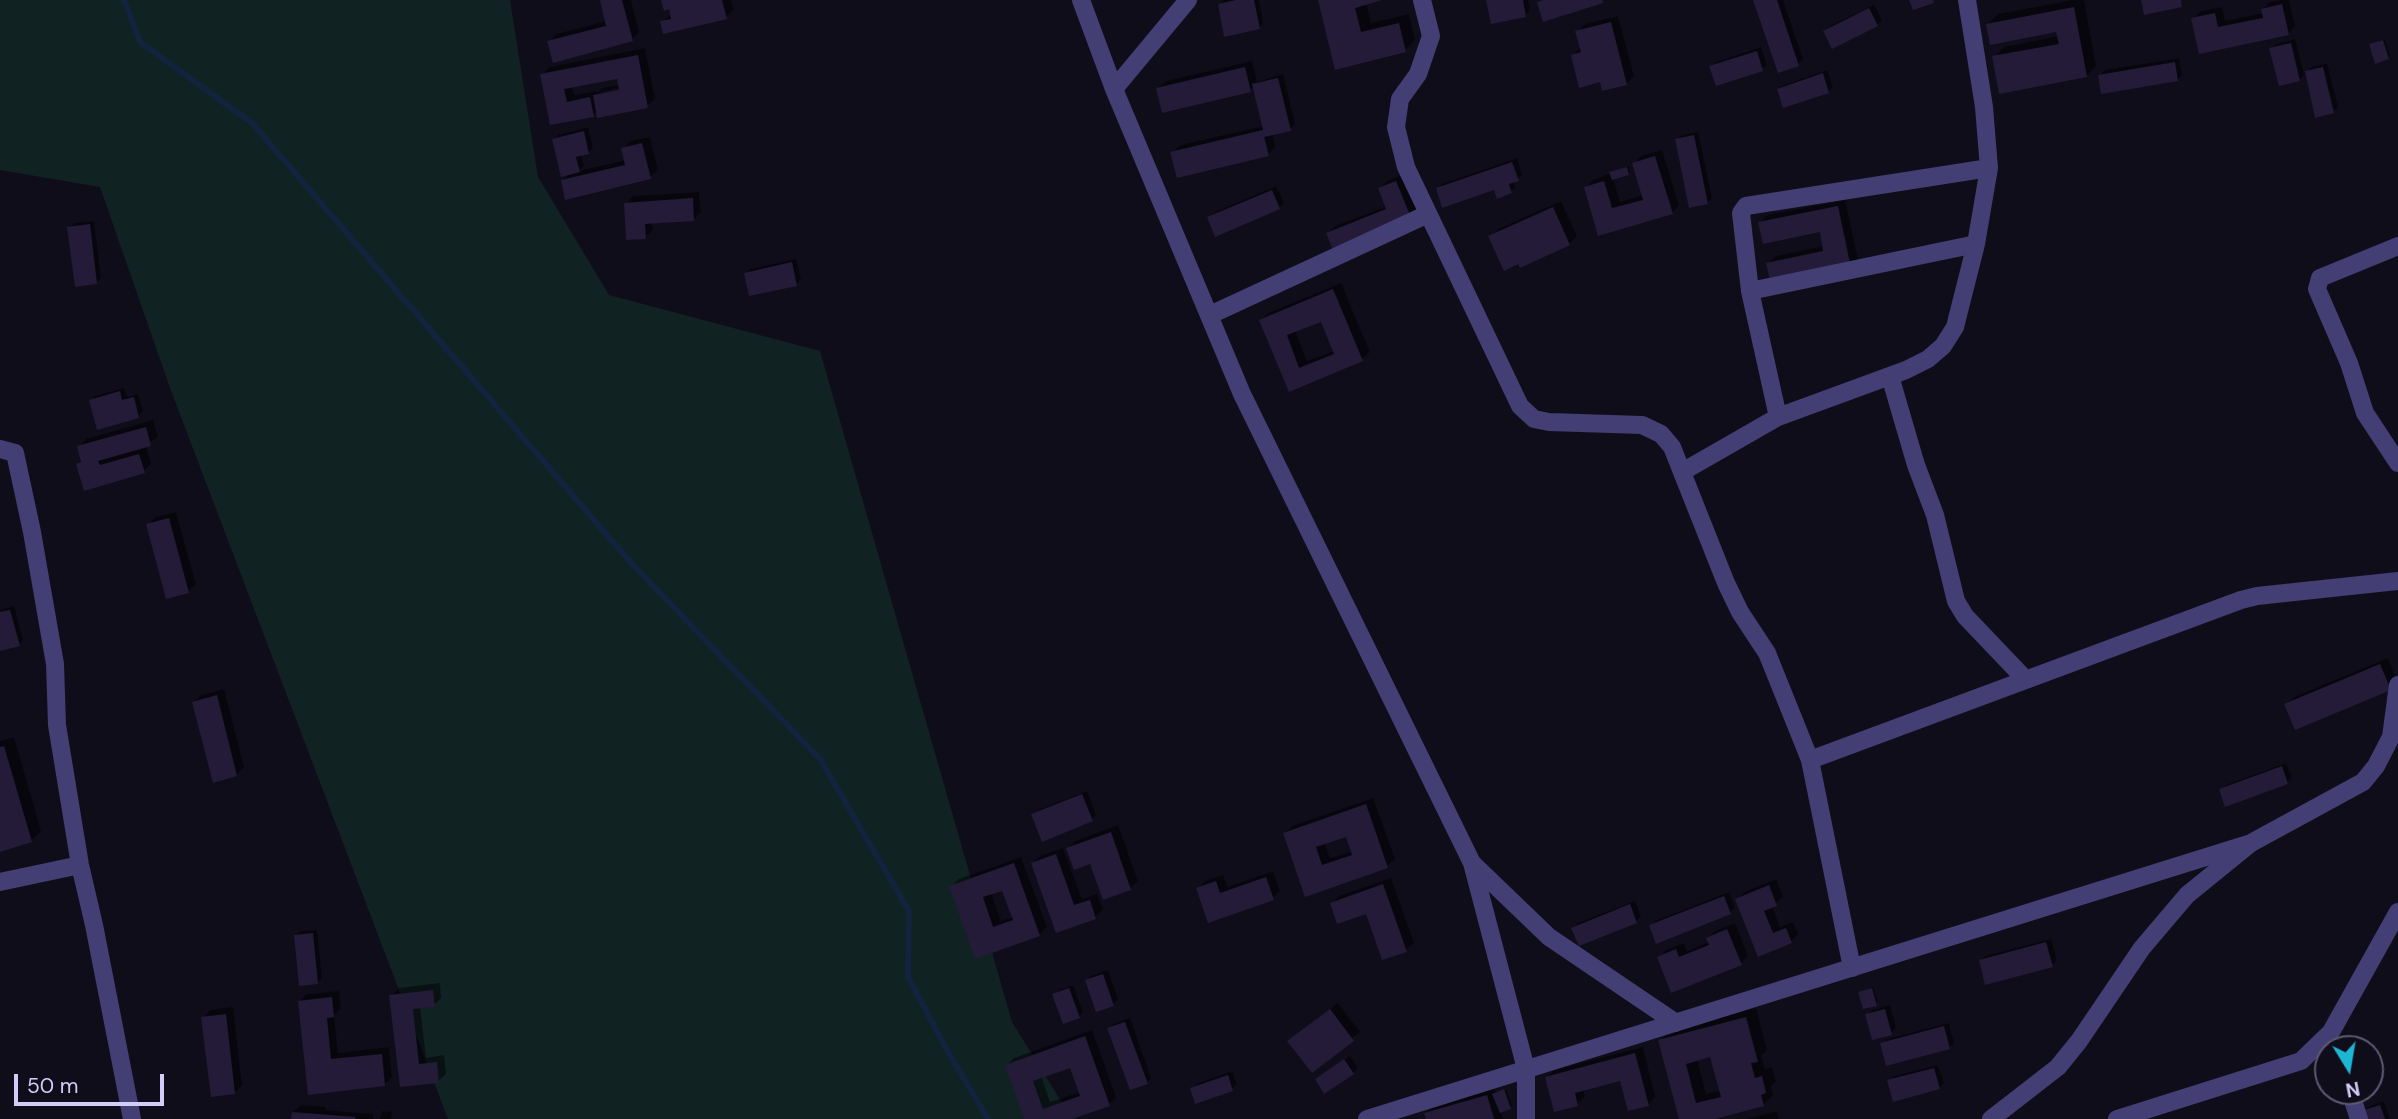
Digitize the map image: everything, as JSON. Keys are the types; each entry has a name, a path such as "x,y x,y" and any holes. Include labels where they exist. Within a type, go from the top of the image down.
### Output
{"street":[{"path":"1081,0 1114,89 1248,406 1472,863 1526,1069 1526,1119"},
{"path":"1114,89 1188,0"},
{"path":"1422,0 1431,36 1418,74 1400,99 1396,127 1406,167 1520,406 1534,419 1549,422 1642,425 1661,434 1672,447 1726,583 1740,612 1767,653 1810,760 1852,968"},
{"path":"1682,472 1778,417 1890,376 1928,359 1943,346 1955,327 1976,244 1989,168 1973,1"},
{"path":"1778,417 1750,291 1741,213 1746,206 1989,168"},
{"path":"1210,315 1428,214"},
{"path":"1750,291 1976,244"},
{"path":"2398,246 2320,278 2317,289 2349,363 2365,413 2398,463"},
{"path":"1890,376 1916,464 1935,515 1956,601 1965,616 2026,680"},
{"path":"0,449 15,453 32,532 55,664 57,725 80,865 132,1119"},
{"path":"1810,760 2257,596 2398,581"},
{"path":"1991,1119 2059,1067 2080,1041 2142,948 2187,895 2251,843 2363,782 2395,741 2398,685"},
{"path":"1367,1119 2251,843"},
{"path":"1472,863 1549,937 1676,1023"},
{"path":"0,882 80,865"},
{"path":"2336,1035 2398,912"},
{"path":"2117,1119 2301,1062 2314,1053"}],"shaded area":[{"path":"0,0 510,0 538,177 609,295 820,351 1012,1022 1072,1119 448,1119 170,388 100,187 0,170"}],"building":[{"path":"600,0 622,0 633,41 553,63 547,41 606,26"},
{"path":"661,0 722,0 727,19 663,34 660,21 671,19 669,9 664,11"},
{"path":"1254,0 1260,29 1224,37 1218,4"},
{"path":"1318,0 1382,0 1355,8 1361,32 1399,23 1406,52 1335,70"},
{"path":"1486,0 1523,0 1526,17 1491,24"},
{"path":"1602,0 1603,3 1543,22 1537,2"},
{"path":"1753,0 1777,0 1799,66 1778,73"},
{"path":"1909,0 1933,0 1934,3 1913,10"},
{"path":"2141,0 2181,0 2182,7 2144,15"},
{"path":"2282,4 2289,35 2199,54 2191,18 2215,13 2218,27 2263,18 2261,9"},
{"path":"2074,7 2087,77 1999,94 1992,56 2059,44 2056,32 1990,45 1986,24"},
{"path":"1869,8 1878,26 1832,49 1823,31"},
{"path":"1611,22 1627,85 1602,91 1600,82 1579,88 1571,55 1581,52 1575,31"},
{"path":"2383,40 2389,59 2375,64 2369,44"},
{"path":"2291,43 2300,81 2279,86 2269,48"},
{"path":"1757,51 1763,71 1716,86 1709,66"},
{"path":"638,55 648,108 597,118 593,95 619,90 617,79 564,89 567,102 590,97 594,117 550,125 540,74"},
{"path":"2175,62 2178,81 2101,94 2098,75"},
{"path":"1245,67 1251,92 1162,113 1156,88"},
{"path":"2323,67 2334,113 2315,118 2305,71"},
{"path":"1823,73 1829,93 1783,108 1777,89"},
{"path":"1278,78 1291,131 1264,137 1269,156 1177,178 1170,152 1263,130 1252,84"},
{"path":"584,131 589,154 576,157 580,172 561,177 552,139"},
{"path":"1694,135 1708,204 1689,208 1675,139"},
{"path":"642,143 651,179 565,200 561,180 625,165 621,148"},
{"path":"1655,156 1673,214 1598,236 1584,187 1604,181 1612,208 1643,200 1632,163"},
{"path":"1512,162 1519,181 1509,184 1512,193 1497,199 1494,190 1442,208 1436,188"},
{"path":"1627,167 1629,175 1612,180 1609,172"},
{"path":"1396,181 1412,220 1333,250 1326,233 1386,209 1378,188"},
{"path":"1272,190 1280,209 1215,237 1207,217"},
{"path":"693,198 694,221 645,224 646,239 626,240 624,203"},
{"path":"1838,206 1851,268 1771,285 1766,263 1823,251 1820,232 1763,244 1758,222"},
{"path":"1553,207 1570,245 1520,268 1518,264 1504,271 1488,236"},
{"path":"90,224 97,284 75,287 67,227"},
{"path":"792,262 797,286 749,296 744,273"},
{"path":"1333,289 1363,361 1289,392 1259,320","holes":["1321,322 1334,354 1299,368 1287,335"]},
{"path":"120,391 122,400 134,397 139,418 97,430 89,400"},
{"path":"146,427 151,446 98,461 100,465 139,454 145,473 84,491 76,464 81,462 77,446"},
{"path":"169,518 189,593 166,599 146,524"},
{"path":"10,610 20,646 0,651 0,612"},
{"path":"2380,664 2391,690 2295,730 2284,704"},
{"path":"217,695 237,776 213,783 192,702"},
{"path":"4,746 32,842 0,852 0,747"},
{"path":"2282,766 2288,784 2225,807 2219,789"},
{"path":"1082,794 1093,821 1042,842 1031,814"},
{"path":"1366,804 1388,868 1305,897 1283,833","holes":["1346,837 1352,855 1322,865 1316,847"]},
{"path":"1111,832 1131,890 1103,900 1090,864 1074,870 1066,848"},
{"path":"1056,854 1074,905 1090,900 1096,919 1056,933 1031,863"},
{"path":"1014,863 1040,936 975,959 949,886","holes":["1002,891 1013,920 993,927 983,897"]},
{"path":"1266,877 1274,900 1208,923 1196,888 1216,881 1220,893"},
{"path":"1383,884 1407,952 1382,960 1366,914 1337,924 1330,903"},
{"path":"1769,885 1777,906 1764,911 1773,933 1786,928 1792,943 1758,957 1735,899"},
{"path":"1724,896 1731,914 1656,944 1649,925"},
{"path":"1630,904 1637,923 1579,946 1571,928"},
{"path":"1727,929 1742,965 1671,993 1657,957 1676,949 1679,957 1709,945 1706,938"},
{"path":"313,933 318,984 299,986 294,935"},
{"path":"2046,942 2053,967 1985,985 1979,960"},
{"path":"1103,974 1114,1006 1096,1012 1085,980"},
{"path":"1069,988 1080,1018 1063,1024 1052,994"},
{"path":"1872,988 1877,1006 1863,1009 1858,992"},
{"path":"433,990 435,1007 413,1009 419,1064 437,1062 439,1083 400,1087 389,995"},
{"path":"332,997 334,1017 327,1018 331,1059 382,1054 385,1086 308,1095 298,1001"},
{"path":"1330,1009 1354,1041 1312,1073 1287,1041"},
{"path":"1885,1009 1892,1035 1872,1040 1865,1014"},
{"path":"226,1014 235,1094 211,1097 201,1017"},
{"path":"1746,1017 1758,1062 1751,1063 1755,1078 1762,1076 1766,1093 1761,1095 1764,1106 1715,1119 1679,1119 1658,1040","holes":["1710,1057 1721,1097 1696,1103 1686,1064"]},
{"path":"1125,1022 1148,1084 1130,1090 1107,1028"},
{"path":"1944,1026 1950,1049 1886,1066 1880,1043"},
{"path":"1085,1036 1110,1106 1072,1119 1024,1119 1005,1065","holes":["1070,1068 1080,1096 1043,1109 1033,1081"]},
{"path":"1635,1053 1649,1106 1628,1111 1620,1081 1575,1093 1578,1106 1554,1112 1545,1077"},
{"path":"1344,1059 1354,1074 1324,1094 1315,1079"},
{"path":"1934,1068 1940,1089 1893,1102 1887,1080"},
{"path":"1228,1075 1233,1091 1195,1104 1190,1088"},
{"path":"1504,1089 1511,1109 1500,1113 1492,1094"},
{"path":"1487,1095 1494,1119 1426,1119 1424,1113"},
{"path":"2380,1105 2385,1119 2363,1119 2361,1111"},
{"path":"292,1112 355,1117 355,1119 291,1119"}],"waterway":[{"path":"124,0 140,42 252,123 632,564 820,759 909,911 908,977 988,1119"}]}
